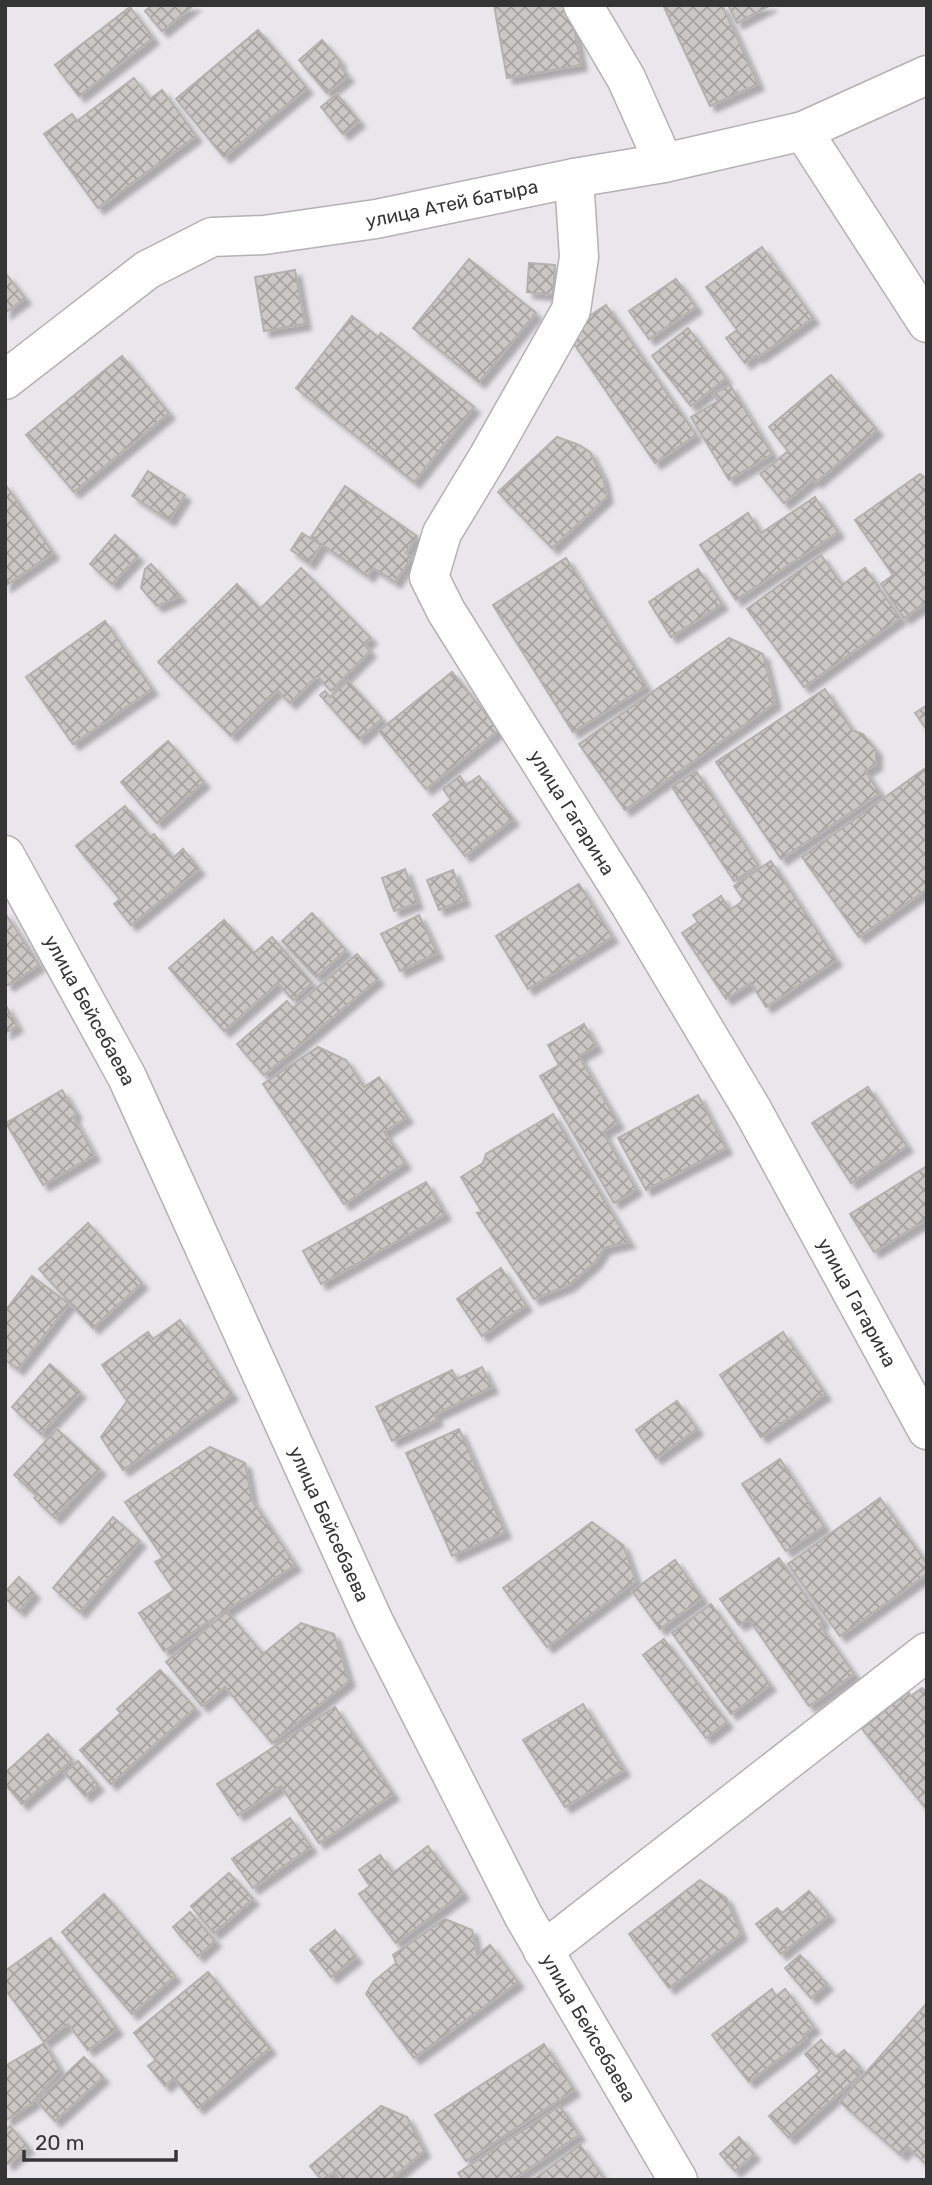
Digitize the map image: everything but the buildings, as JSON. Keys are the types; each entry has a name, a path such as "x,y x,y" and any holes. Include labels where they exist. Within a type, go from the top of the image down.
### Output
{"street":[{"path":"583,5 626,78 664,163"},
{"name":"улица Атей батыра","path":"5,380 147,270 212,237 264,235 376,219 573,178 664,163 803,131 927,75"},
{"path":"803,131 927,323"},
{"name":"улица Гагарина","path":"573,178 579,257 571,310 442,533 429,577 446,611 629,903 753,1111 927,1430"},
{"name":"улица Бейсебаева","path":"5,855 127,1077 374,1622 542,1951 678,2180"},
{"path":"542,1951 927,1652"}]}
